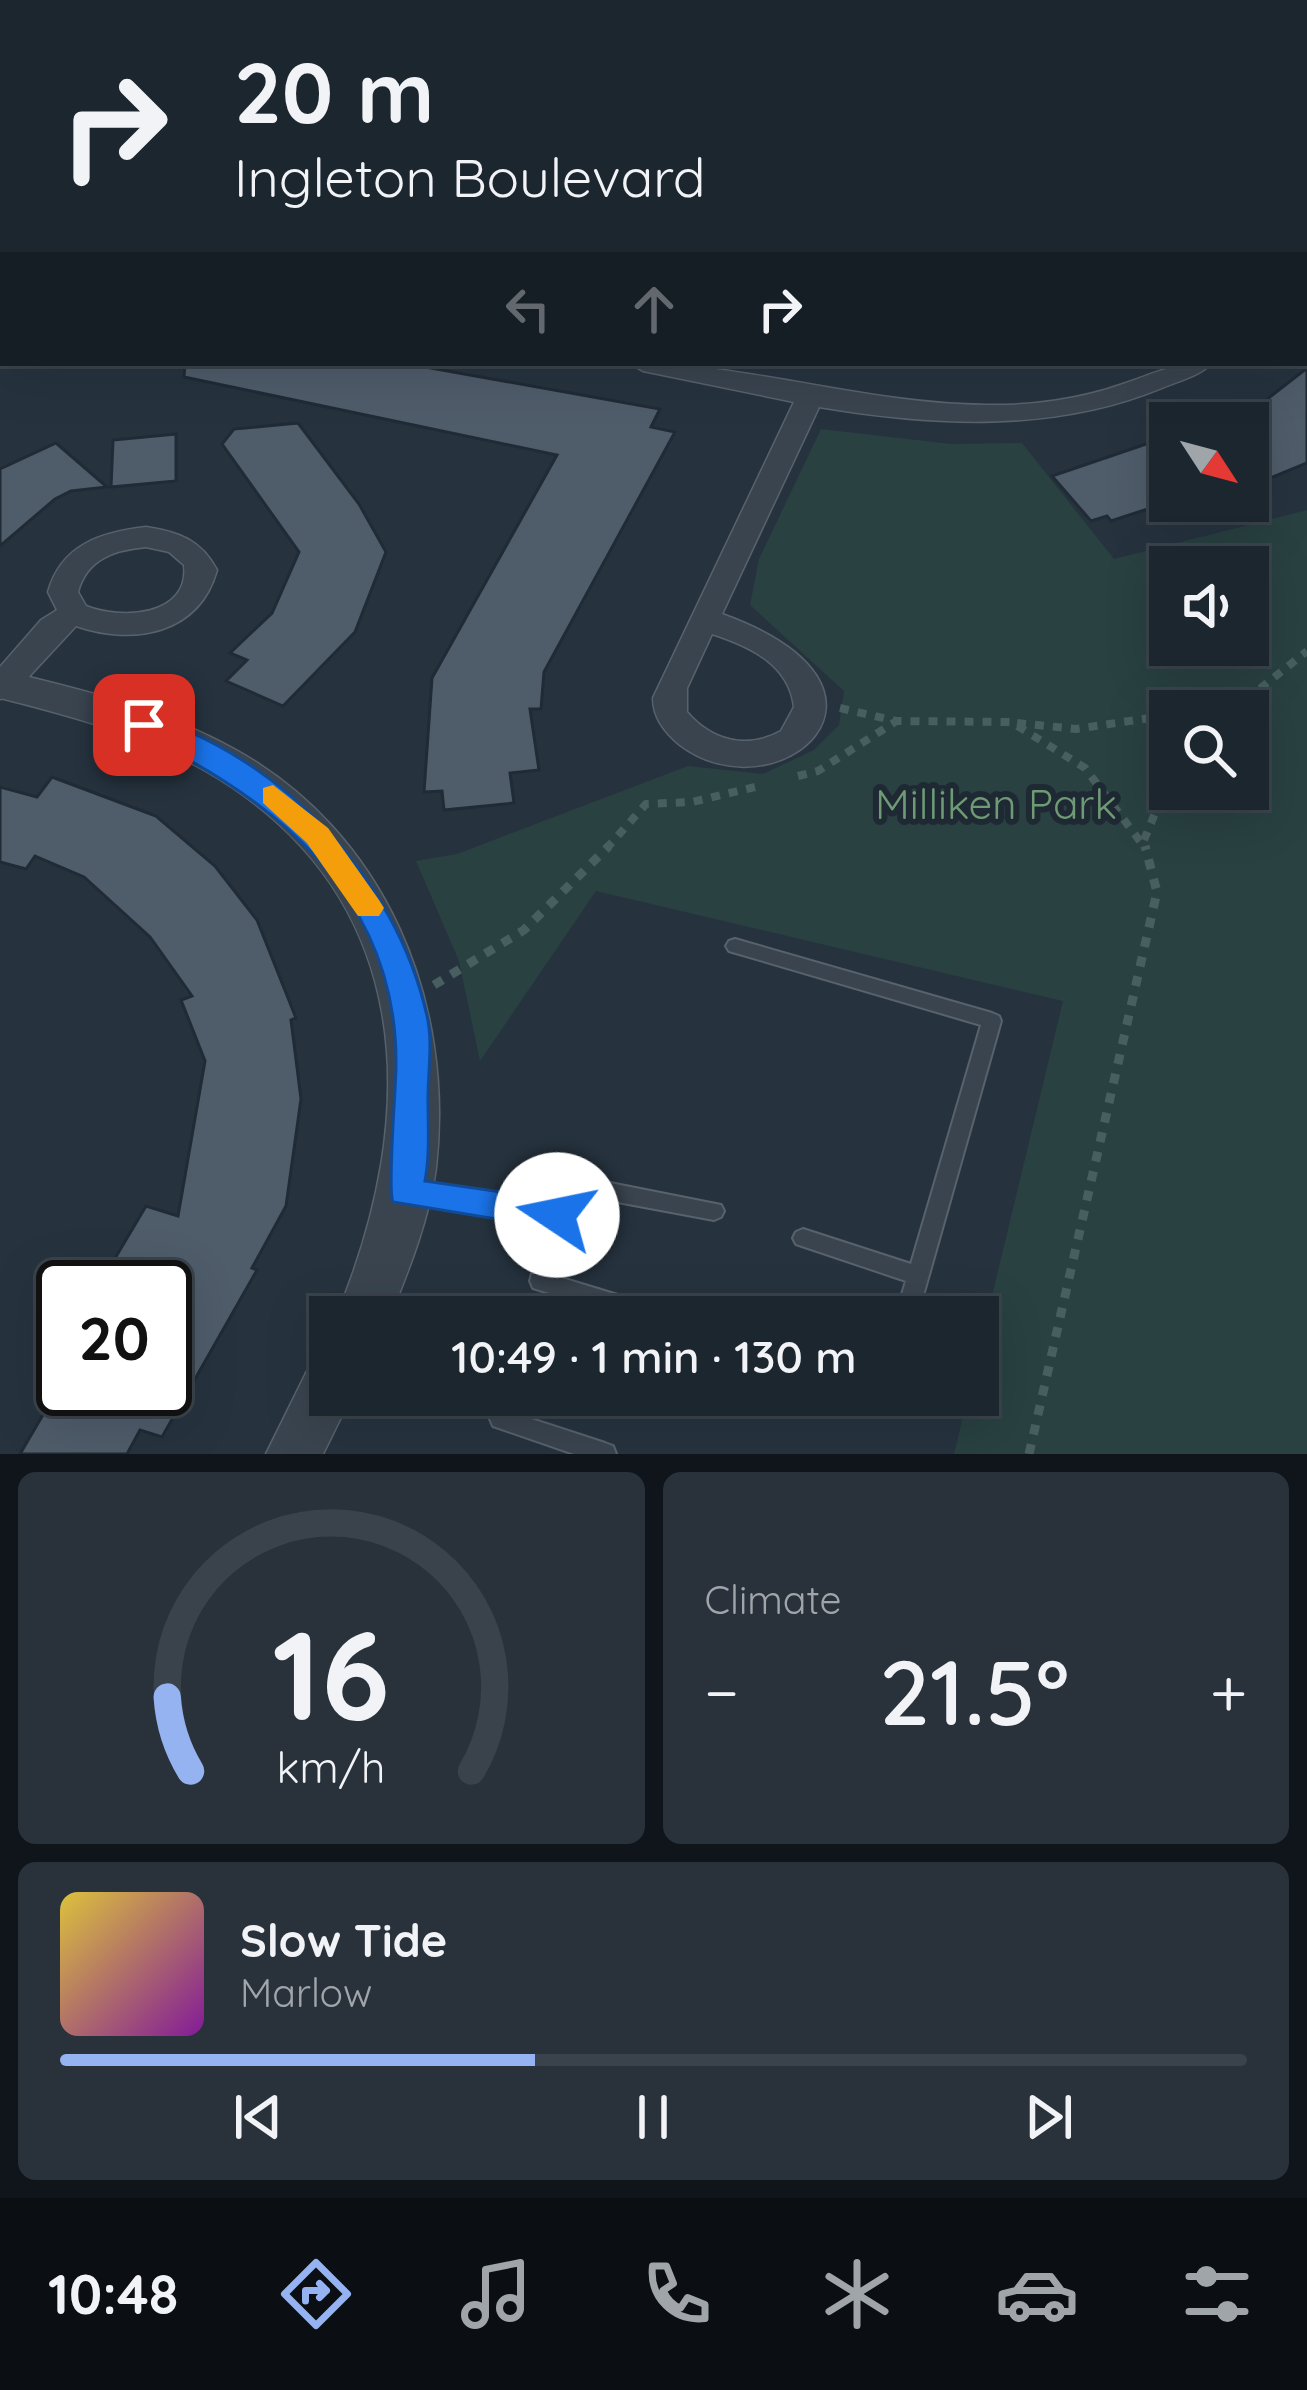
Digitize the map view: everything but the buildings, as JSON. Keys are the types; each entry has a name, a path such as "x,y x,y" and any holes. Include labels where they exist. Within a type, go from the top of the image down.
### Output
{"street":[{"path":"659,366 810,397 938,416 1033,414 1119,397 1191,366"},
{"path":"704,619 757,638 804,679 811,701 808,721 776,749 727,752 693,739 669,710 669,696 704,619 810,397"},
{"path":"74,613 52,626 1,686 144,725 218,759 279,800 344,870 373,914 406,996 414,1059 405,1192 397,1230 371,1296"},
{"path":"294,1454 313,1416"}],"lane":[{"path":"735,946 992,1021 912,1296"},
{"path":"588,1296 540,1281 557,1215 575,1185 714,1210"},
{"path":"405,1192 557,1215"},
{"path":"803,1238 918,1276"},
{"path":"501,1419 604,1454"}],"path":[{"path":"1258,690 1307,651"},
{"path":"811,701 896,722 1011,722 1076,729 1149,719"},
{"path":"406,996 503,948 557,905 646,804 692,802 818,771 896,722"},
{"path":"1011,722 1085,768 1144,842 1157,892 1029,1454"},
{"path":"1144,842 1157,810"}],"green space":[{"name":"Milliken Park","path":"821,429 951,444 1022,443 1114,559 1149,550 1149,666 1269,666 1269,546 1165,546 1307,510 1307,1454 954,1454 963,1416 999,1416 999,1296 992,1296 1063,1001 596,891 480,1061 459,961 416,861 457,854 688,766 763,774 814,750 839,725 844,691 750,605 759,559"}],"slow traffic":[{"path":"273,796 317,836 369,908"}],"route":[{"path":"144,725 218,759 279,800 317,836 373,914 412,1017 411,1166 405,1192 557,1215"}]}
